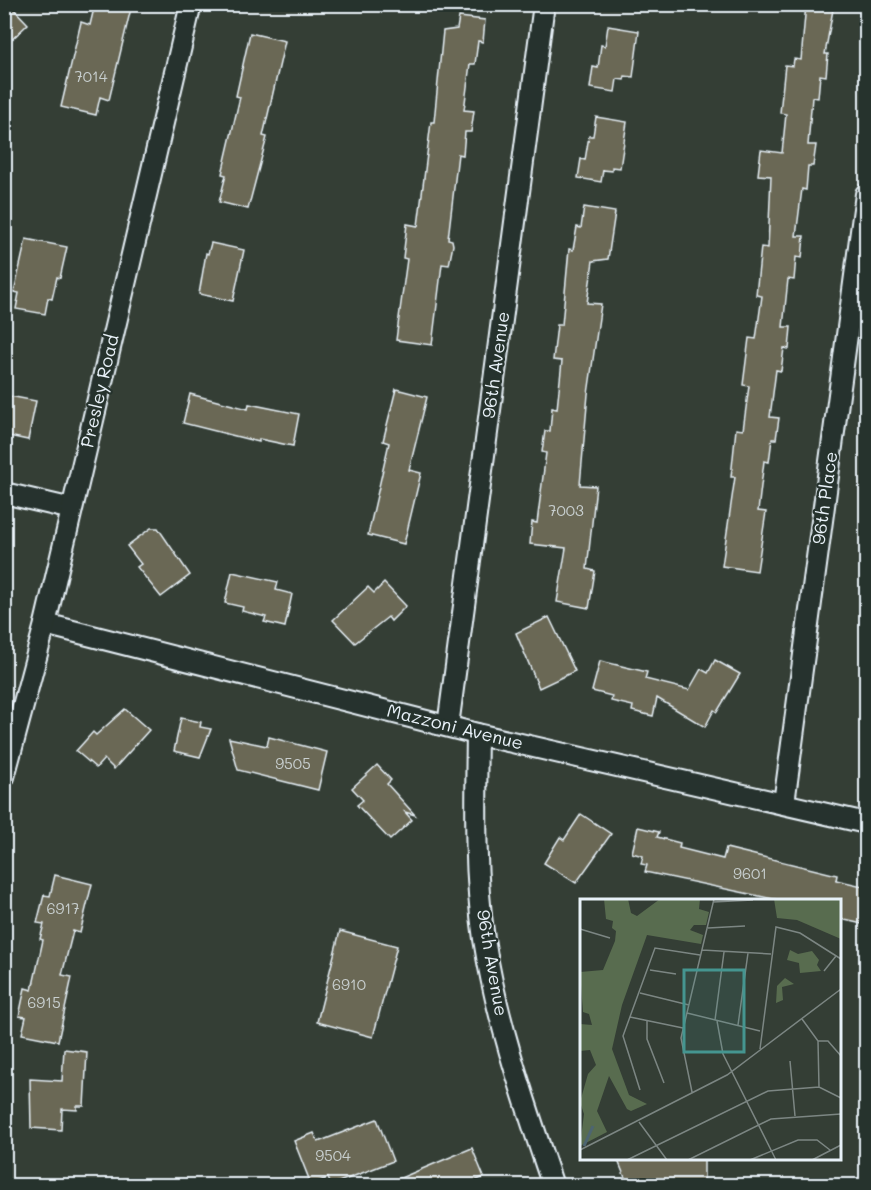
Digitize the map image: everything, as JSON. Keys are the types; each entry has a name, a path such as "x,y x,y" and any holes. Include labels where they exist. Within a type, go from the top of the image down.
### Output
{"street":[{"name":"Presley Road","path":"4,777 45,624 191,4"},
{"name":"96th Avenue","path":"448,726 544,4"},
{"name":"96th Place","path":"784,803 867,194"},
{"path":"4,493 72,509"},
{"name":"Mazzoni Avenue","path":"45,624 477,734 867,823"},
{"name":"96th Avenue","path":"477,734 475,850 484,940 508,1044 553,1185"}],"building":[{"path":"4,4 9,4 28,24 4,47"},
{"path":"95,4 132,4 109,100 100,97 96,115 61,107 81,22 90,25"},
{"path":"806,4 834,4 825,54 828,54 826,76 820,75 818,98 812,97 808,145 816,145 813,166 808,166 806,190 802,189 796,236 804,236 802,258 796,257 794,280 788,279 783,327 791,327 789,349 784,348 781,371 776,370 770,417 779,418 776,439 772,439 769,462 764,461 758,511 766,512 757,571 722,566 735,477 731,477 736,429 743,430 749,386 743,385 749,338 756,339 762,296 756,295 761,247 768,248 771,176 758,175 761,150 782,153 786,114 780,113 785,65 793,66 794,59 801,60"},
{"path":"459,17 485,20 483,42 478,41 475,64 470,64 464,110 474,111 471,132 465,132 463,155 458,154 448,239 452,240 453,245 449,265 442,264 432,345 396,340 407,259 403,258 407,224 418,226 431,122 434,122 443,31 457,29"},
{"path":"608,26 639,31 633,77 625,76 624,80 617,79 615,92 590,88 593,67 598,68 601,45 605,46"},
{"path":"250,33 285,41 263,136 267,137 248,209 219,202 226,175 222,174 240,97 236,96"},
{"path":"596,117 627,122 620,168 612,167 612,171 603,170 601,182 578,178 581,159 585,160 589,136 593,136"},
{"path":"584,207 615,212 608,259 593,261 587,303 601,304 588,394 580,485 596,486 587,569 595,571 589,608 557,602 566,548 530,544 532,522 537,523 546,453 542,452 545,431 550,431 552,408 557,409 562,361 553,360 557,325 562,325 569,249 573,250 577,227 581,228"},
{"path":"26,239 67,247 60,278 57,277 52,299 48,298 45,314 16,309 19,293 14,292"},
{"path":"211,243 244,250 233,301 199,294 206,253 208,254"},
{"path":"396,389 427,397 409,470 421,473 404,544 368,535 389,443 383,441"},
{"path":"190,394 248,409 249,404 299,414 293,446 259,439 259,442 183,423"},
{"path":"4,395 36,401 28,440 4,435"},
{"path":"151,528 158,528 190,575 161,597 137,567 141,564 127,546"},
{"path":"232,572 278,582 276,590 292,594 285,627 264,622 266,617 242,611 243,607 225,603"},
{"path":"384,583 406,606 391,621 388,617 355,643 333,620 368,587 374,593"},
{"path":"549,617 575,671 539,688 516,633"},
{"path":"715,660 740,674 717,712 714,710 705,727 657,698 653,716 632,711 633,706 611,701 612,696 592,691 600,661 647,672 645,679 689,690 701,669 708,673"},
{"path":"125,709 149,730 114,769 104,759 96,768 76,751 93,732 96,735"},
{"path":"181,718 201,722 200,727 211,729 200,757 174,751"},
{"path":"269,737 327,752 318,790 238,770 229,738 267,746"},
{"path":"377,765 391,780 387,784 415,815 405,812 412,820 390,840 357,805 363,800 352,788"},
{"path":"581,814 611,834 576,883 544,863 560,837 564,840"},
{"path":"638,827 659,832 657,837 680,843 679,848 723,859 726,848 837,875 836,880 867,887 867,925 841,919 841,899 773,899 645,872 647,865 641,864 643,856 632,853"},
{"path":"55,875 92,884 80,933 73,931 62,975 72,977 58,1041 22,1034 26,1017 19,1016 25,988 32,990 43,940 40,939 44,924 37,923 44,895 50,896"},
{"path":"340,931 397,946 373,1037 317,1022"},
{"path":"64,1049 87,1052 84,1106 77,1106 77,1110 62,1109 61,1130 31,1128 30,1079 62,1081"},
{"path":"377,1119 393,1161 331,1185 328,1178 311,1184 294,1141 314,1133 318,1142"},
{"path":"472,1148 484,1177 465,1185 384,1185"},
{"path":"618,1160 704,1160 704,1185 628,1185"}]}
